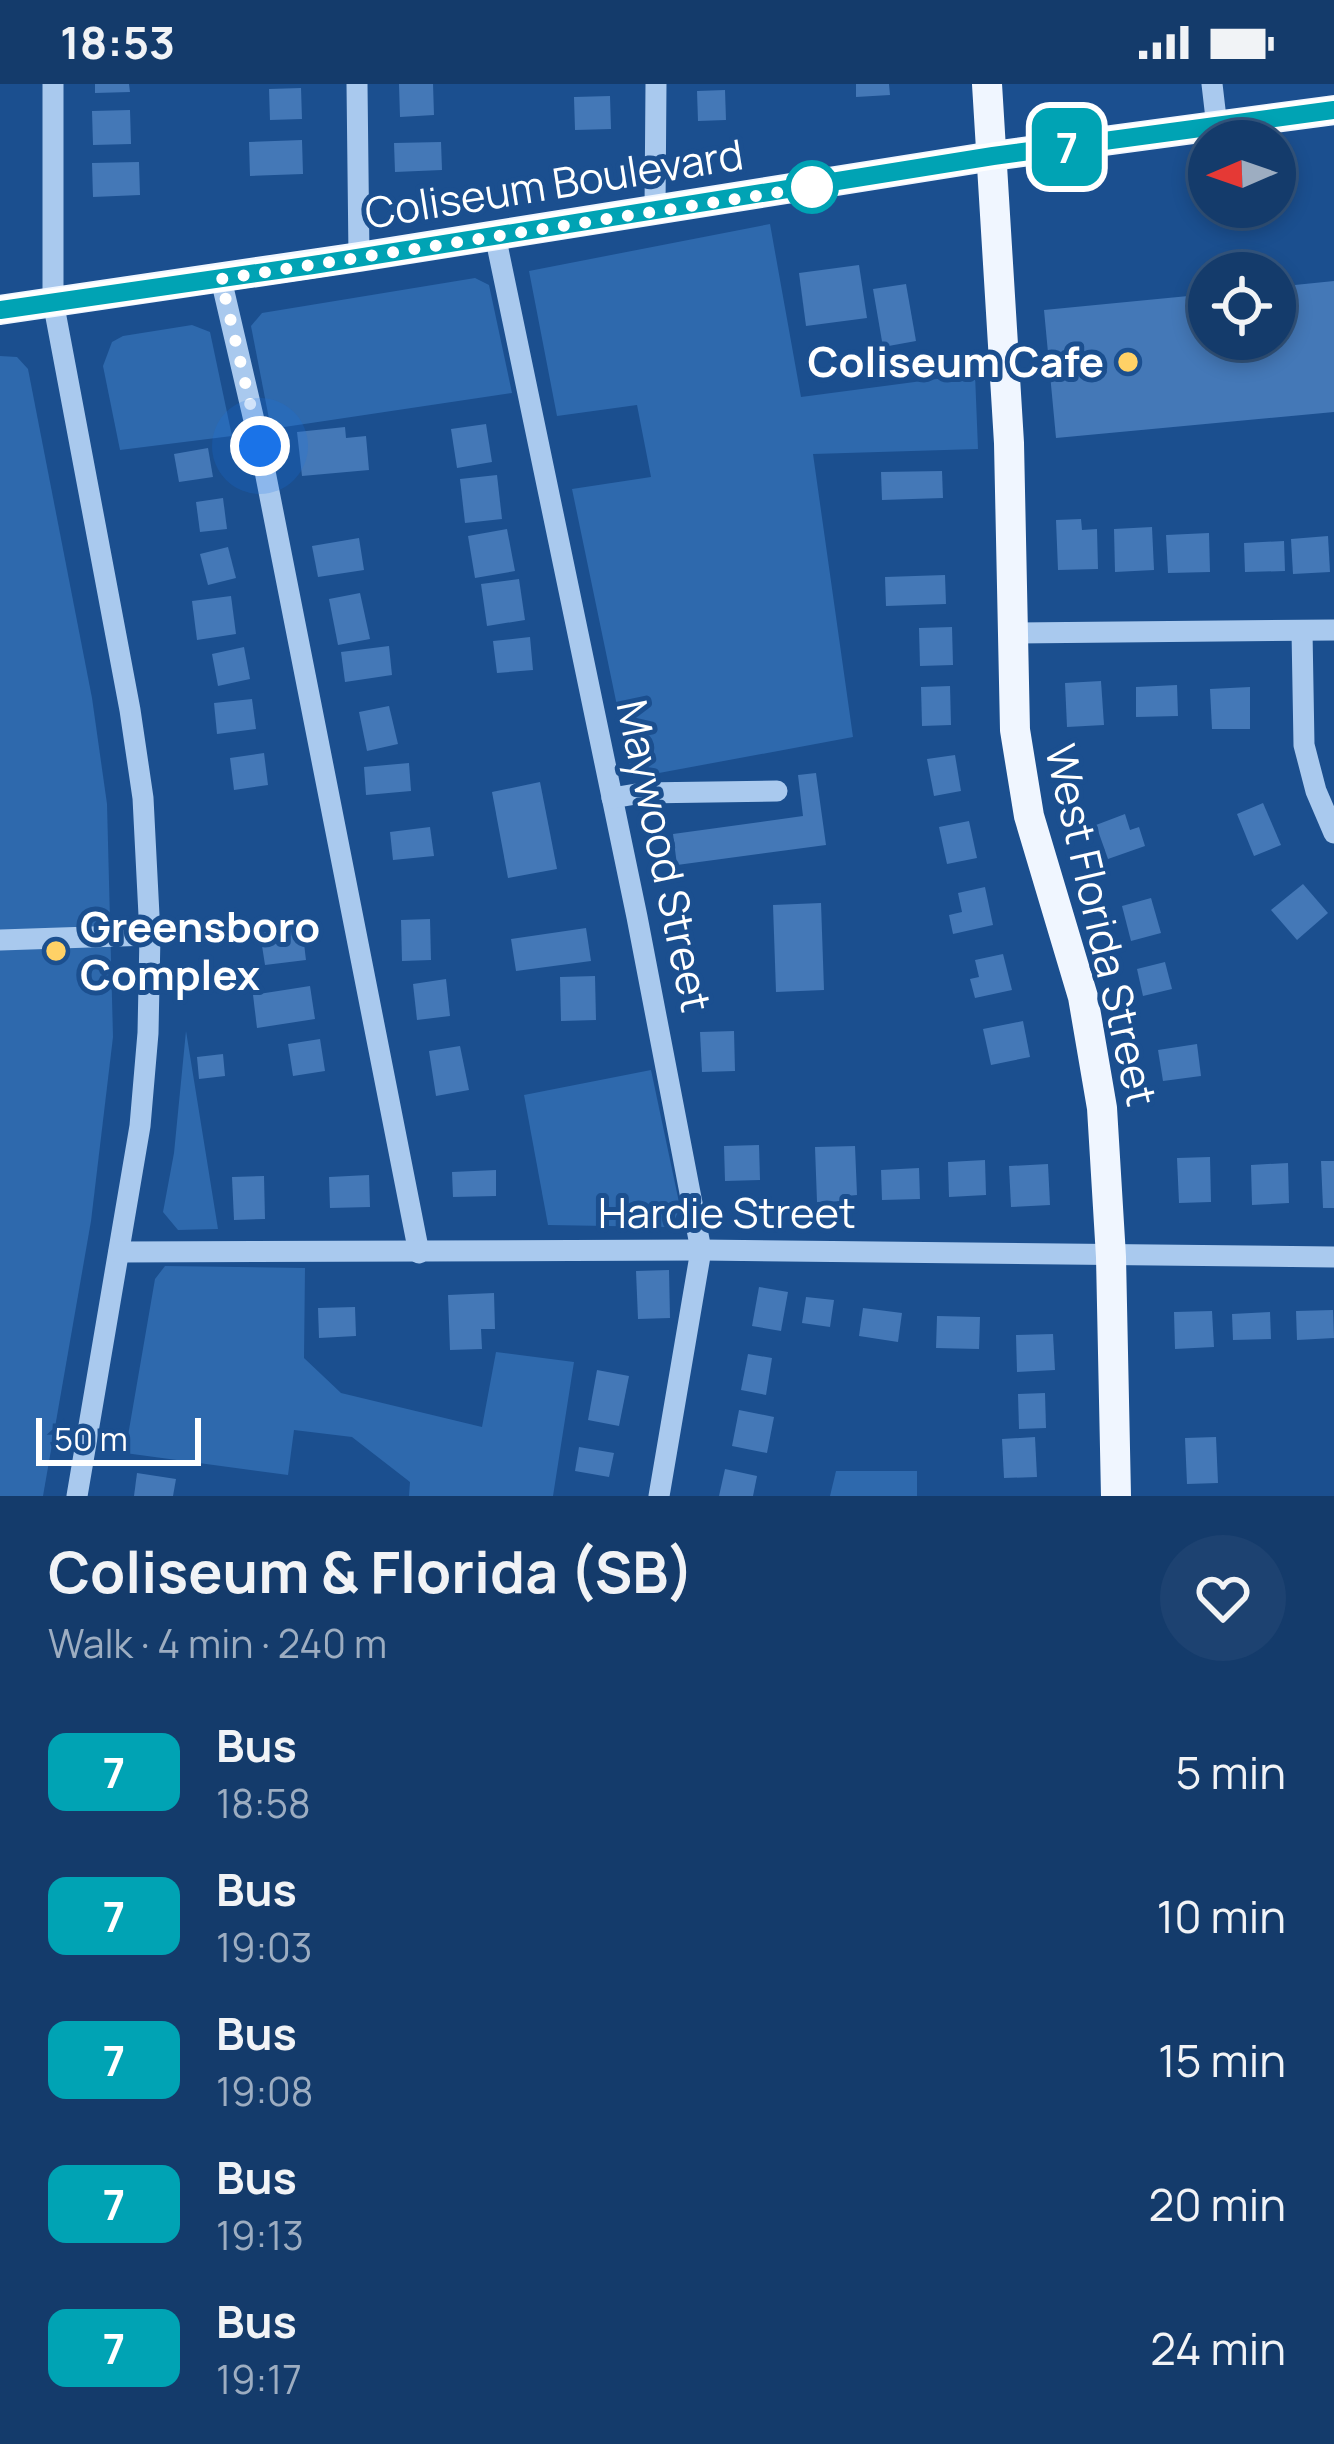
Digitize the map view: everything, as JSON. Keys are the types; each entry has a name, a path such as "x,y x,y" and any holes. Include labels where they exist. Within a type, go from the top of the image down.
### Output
{"main road":[{"name":"West Florida Street","path":"987,84 1009,443 1015,730 1026,802 1083,997 1099,1087 1111,1257 1116,1496"},
{"name":"Coliseum Boulevard","path":"1265,120 1334,110"},
{"name":"Coliseum Boulevard","path":"0,310 993,156 1188,131"}],"street":[{"path":"53,84 53,301 130,710 143,798 150,935 140,1126 77,1496"},
{"path":"357,84 359,257"},
{"path":"655,210 656,84"},
{"path":"1211,84 1216,120"},
{"name":"Maywood Street","path":"495,235 701,1250 659,1496"},
{"path":"221,279 265,470 418,1253"},
{"path":"1011,633 1334,630"},
{"path":"1302,631 1304,746 1334,833"},
{"path":"612,798 642,793 777,791"},
{"path":"0,940 150,935"},
{"name":"Hardie Street","path":"119,1252 701,1250 1334,1257"}],"shaded area":[{"path":"770,224 801,397 975,374 978,449 813,454 853,737 632,778 572,489 651,477 637,405 557,416 529,271"},
{"path":"475,278 489,285 512,393 271,429 251,326 262,313"},
{"path":"192,325 210,332 232,436 120,450 103,366 112,342"},
{"name":"Greensboro Complex","path":"0,356 17,357 28,369 92,698 107,804 113,1037 91,1221 43,1496 0,1496"},
{"path":"186,1031 218,1229 178,1230 163,1212"},
{"path":"651,1070 680,1207 674,1221 665,1227 548,1225 524,1095"},
{"path":"165,1266 305,1268 304,1358 341,1393 482,1427 496,1352 574,1362 553,1496 409,1496 410,1482 352,1437 294,1430 288,1475 125,1453 155,1279"},
{"path":"836,1471 917,1471 917,1496 830,1496"}],"building":[{"path":"95,84 129,84 130,92 95,93"},
{"path":"399,84 433,84 434,115 400,117"},
{"path":"856,84 889,84 890,95 856,97"},
{"path":"301,88 302,119 270,120 269,89"},
{"path":"725,90 726,120 698,121 697,91"},
{"path":"610,96 611,129 575,130 574,97"},
{"path":"130,110 131,144 93,145 92,111"},
{"path":"302,140 303,174 250,176 249,142"},
{"path":"441,142 442,170 395,172 394,143"},
{"path":"139,162 140,195 93,197 92,163"},
{"path":"859,265 867,318 806,326 799,273"},
{"path":"1334,281 1334,412 1056,438 1044,310 1188,296 1188,360 1296,360 1296,285"},
{"path":"906,284 916,341 883,347 873,289"},
{"path":"486,424 492,462 457,468 451,429"},
{"path":"345,427 346,438 366,436 369,470 302,476 297,432"},
{"path":"208,448 213,477 179,482 174,454"},
{"path":"942,471 943,498 882,500 881,472"},
{"path":"497,475 502,519 465,523 460,479"},
{"path":"223,498 227,529 200,532 196,502"},
{"path":"1081,519 1082,530 1097,529 1098,569 1058,570 1056,520"},
{"path":"1152,527 1154,570 1115,572 1114,529"},
{"path":"507,529 515,571 475,578 468,536"},
{"path":"1209,533 1210,572 1168,573 1166,535"},
{"path":"1328,536 1330,572 1293,574 1291,539"},
{"path":"359,538 364,570 318,577 312,546"},
{"path":"1284,541 1285,571 1245,572 1244,543"},
{"path":"228,547 236,578 208,585 200,554"},
{"path":"945,575 946,604 886,606 885,577"},
{"path":"519,579 525,620 487,626 481,584"},
{"path":"360,593 370,639 338,645 329,599"},
{"path":"231,596 236,634 197,640 192,601"},
{"path":"952,627 953,665 920,666 919,628"},
{"path":"530,637 533,670 497,673 493,641"},
{"path":"389,646 392,675 345,682 341,652"},
{"path":"244,647 250,679 218,686 212,654"},
{"path":"1101,681 1104,725 1067,727 1065,683"},
{"path":"1177,685 1178,716 1136,717 1136,687"},
{"path":"950,686 951,725 922,726 921,687"},
{"path":"1250,687 1250,729 1212,729 1210,689"},
{"path":"252,699 256,729 217,734 214,703"},
{"path":"389,706 398,744 367,751 359,712"},
{"path":"264,753 268,785 234,790 230,758"},
{"path":"955,755 961,791 934,796 927,759"},
{"path":"409,763 411,791 366,795 364,767"},
{"path":"816,773 826,845 677,865 673,834 803,816 798,775"},
{"path":"540,782 557,869 508,878 492,792"},
{"path":"1263,803 1281,845 1254,856 1237,814"},
{"path":"1125,814 1130,830 1139,827 1145,846 1108,859 1096,825"},
{"path":"969,821 977,858 947,864 939,827"},
{"path":"430,827 434,856 393,860 390,832"},
{"path":"1303,884 1328,913 1297,940 1271,910"},
{"path":"985,887 993,925 953,934 949,915 962,912 958,893"},
{"path":"1151,898 1161,933 1131,941 1122,906"},
{"path":"821,903 824,990 776,992 773,905"},
{"path":"430,919 431,960 402,961 401,920"},
{"path":"302,927 306,960 265,965 260,933"},
{"path":"586,928 591,961 516,971 511,939"},
{"path":"1003,954 1012,990 975,998 970,979 979,977 975,960"},
{"path":"1165,962 1172,989 1143,996 1137,969"},
{"path":"595,976 596,1020 561,1021 560,977"},
{"path":"446,979 450,1016 417,1020 413,984"},
{"path":"310,986 315,1019 257,1028 253,995"},
{"path":"1023,1021 1030,1057 991,1065 983,1029"},
{"path":"734,1031 735,1071 702,1072 700,1032"},
{"path":"320,1039 325,1071 293,1076 288,1044"},
{"path":"1197,1044 1201,1076 1163,1081 1158,1050"},
{"path":"460,1046 469,1090 436,1096 429,1051"},
{"path":"223,1054 225,1076 199,1079 197,1057"},
{"path":"759,1145 760,1180 725,1181 724,1146"},
{"path":"855,1146 857,1195 846,1196 846,1201 817,1202 815,1147"},
{"path":"1210,1157 1211,1202 1179,1203 1177,1158"},
{"path":"985,1160 986,1195 949,1197 948,1162"},
{"path":"1321,1161 1334,1161 1334,1208 1323,1208"},
{"path":"1288,1163 1289,1203 1252,1205 1251,1165"},
{"path":"1048,1164 1050,1205 1011,1207 1009,1166"},
{"path":"919,1168 920,1199 882,1200 881,1170"},
{"path":"496,1170 496,1196 453,1197 452,1172"},
{"path":"369,1175 370,1207 330,1208 329,1177"},
{"path":"264,1176 265,1219 234,1220 232,1177"},
{"path":"669,1270 670,1318 638,1319 636,1271"},
{"path":"759,1287 788,1292 781,1331 752,1326"},
{"path":"494,1293 495,1329 481,1329 482,1349 450,1350 448,1295"},
{"path":"806,1297 834,1300 830,1327 802,1323"},
{"path":"355,1307 356,1336 319,1338 318,1308"},
{"path":"863,1308 902,1313 898,1342 859,1336"},
{"path":"1333,1310 1334,1338 1297,1340 1296,1311"},
{"path":"1212,1311 1214,1347 1175,1349 1174,1312"},
{"path":"1270,1312 1271,1339 1233,1340 1232,1314"},
{"path":"937,1316 980,1317 979,1349 936,1348"},
{"path":"1053,1334 1055,1370 1017,1372 1016,1335"},
{"path":"748,1354 772,1358 766,1395 741,1390"},
{"path":"597,1370 629,1376 619,1426 588,1420"},
{"path":"1045,1393 1046,1428 1019,1429 1018,1394"},
{"path":"739,1410 774,1417 767,1453 732,1446"},
{"path":"1035,1437 1037,1477 1004,1478 1002,1439"},
{"path":"1216,1437 1218,1483 1187,1484 1185,1438"},
{"path":"579,1447 614,1453 609,1477 575,1471"},
{"path":"725,1469 757,1476 753,1496 719,1496"},
{"path":"137,1473 176,1479 173,1496 134,1496"}],"bus line":[{"name":"7","path":"0,310 993,156 1334,110"}],"place":[{"name":"Coliseum Cafe","path":"1128,362"},
{"name":"Greensboro Complex","path":"56,951"}],"route":[{"path":"260,446 221,279 826,185 812,187"}]}
